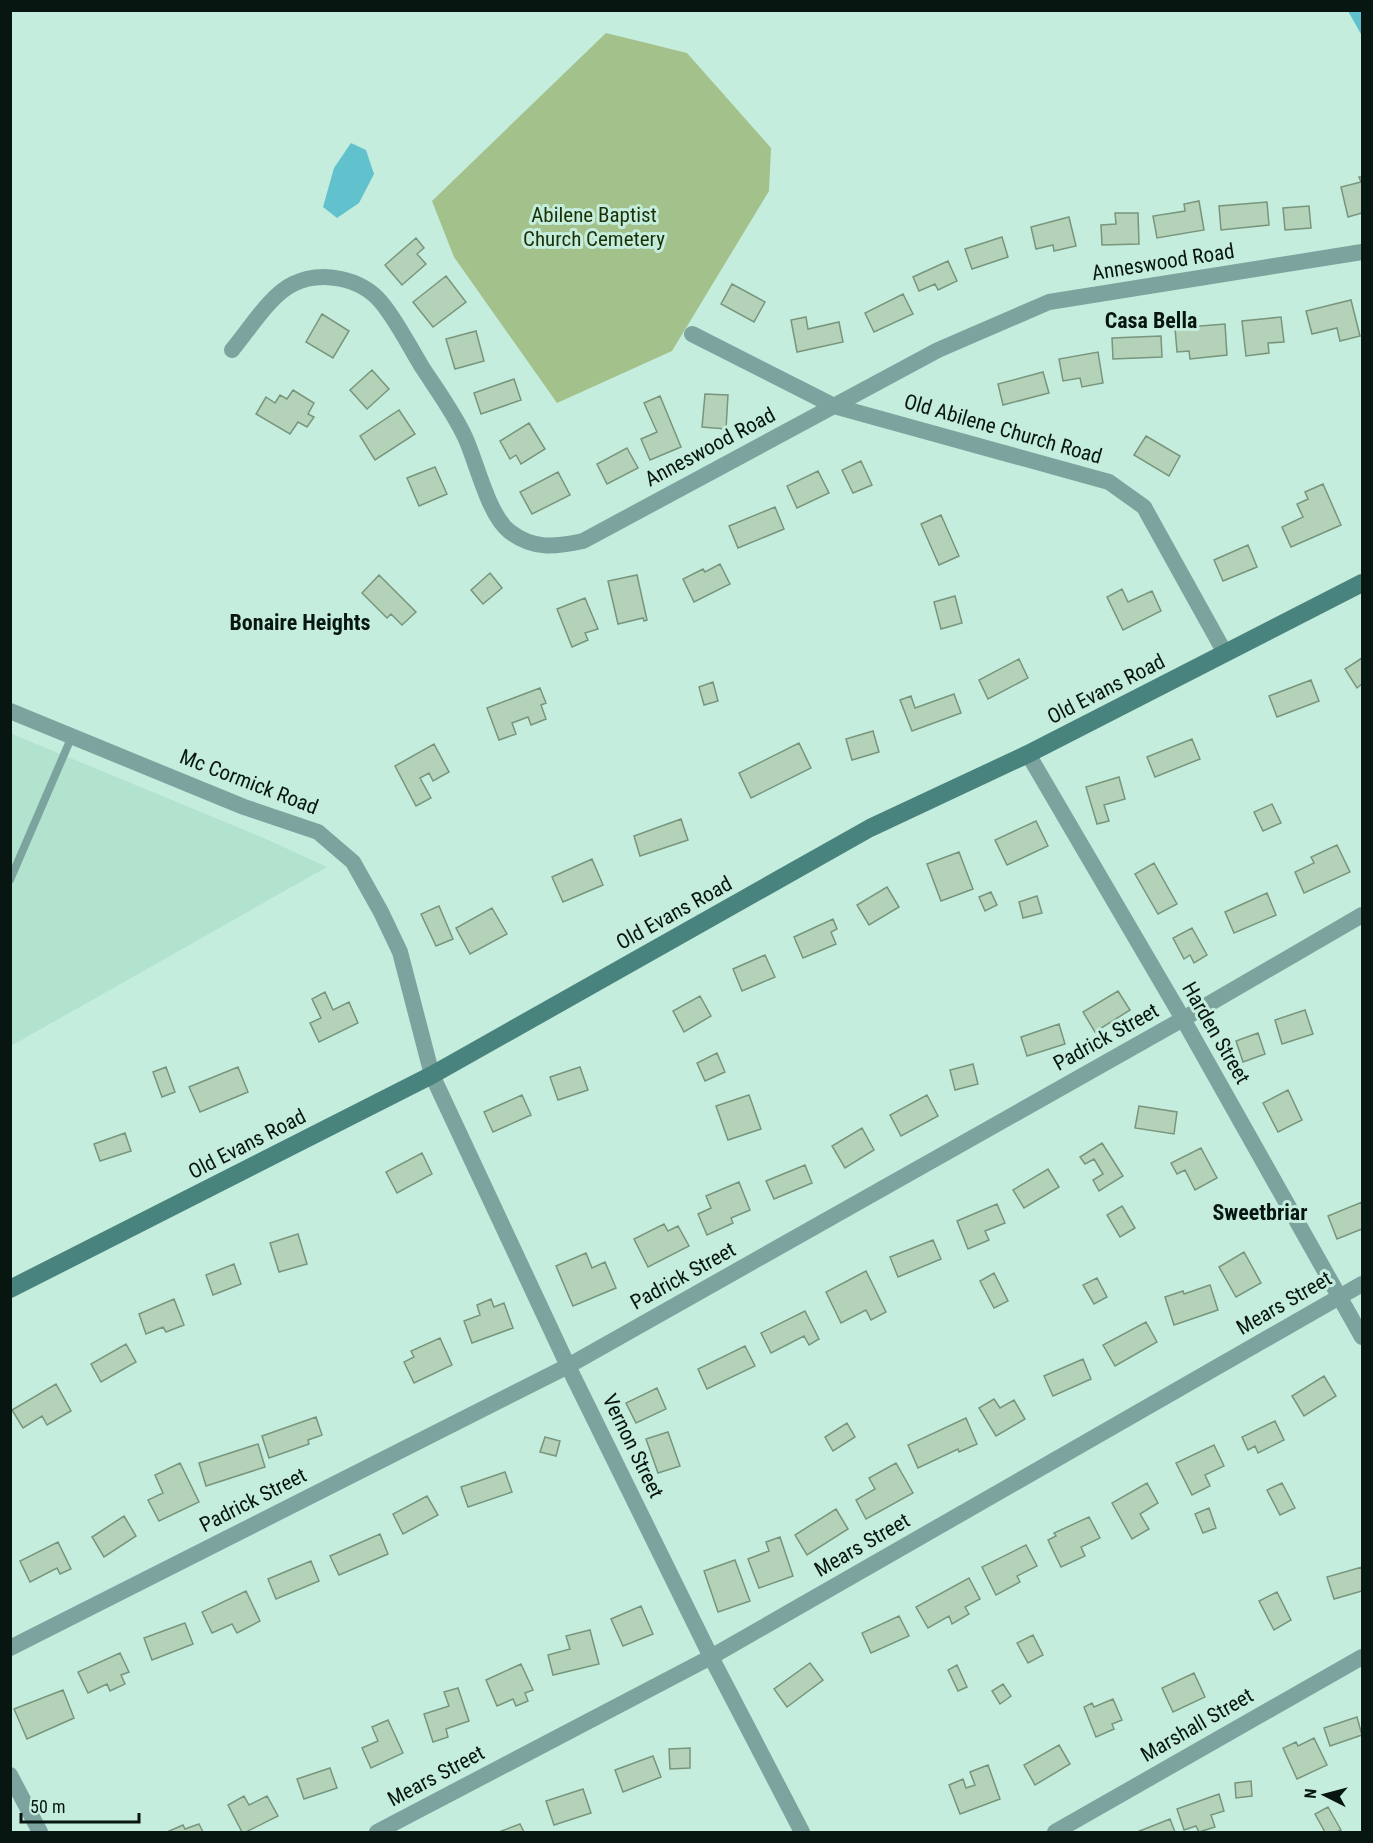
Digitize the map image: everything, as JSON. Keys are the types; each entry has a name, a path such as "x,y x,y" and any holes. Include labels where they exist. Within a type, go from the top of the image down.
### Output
{"street":[{"name":"Anneswood Road","path":"232,350 272,299 293,284 312,278 335,278 359,285 380,301 465,436 493,510 508,531 531,544 555,547 583,541 938,350 1049,302 1362,252"},
{"name":"Old Abilene Church Road","path":"692,334 834,406 1109,482 1144,507 1225,653"},
{"name":"Old Evans Road","path":"10,1289 432,1075 870,828 1028,753 1362,583"},
{"name":"Mc Cormick Road","path":"10,711 244,807 318,832 353,862 400,952 432,1075"},
{"name":"Harden Street","path":"1028,753 1183,1019 1362,1336"},
{"name":"Padrick Street","path":"10,1648 568,1366 1183,1019 1362,915"},
{"name":"Vernon Street","path":"432,1075 568,1366 711,1658 802,1833"},
{"name":"Mears Street","path":"377,1833 711,1658 1362,1284"},
{"name":"Marshall Street","path":"1055,1833 1362,1657"},
{"path":"10,1774 40,1833"}],"lane":[{"path":"10,880 72,736"}],"shaded area":[{"path":"10,733 266,839 327,867 11,1046"}],"green space":[{"name":"Abilene Baptist Church Cemetery","path":"606,33 687,53 771,148 769,191 672,351 557,403 454,257 432,201"}],"water":[{"path":"1348,11 1362,11 1362,36"},
{"path":"351,143 366,150 374,174 359,203 337,218 323,207 334,168"}],"building":[{"path":"1359,177 1362,177 1362,213 1348,217 1341,187 1361,182"},
{"path":"1199,201 1204,230 1157,238 1153,216 1185,211 1184,204"},
{"path":"1267,202 1269,225 1221,230 1219,206"},
{"path":"1309,206 1311,228 1285,230 1283,208"},
{"path":"1115,213 1138,213 1139,244 1102,245 1101,225 1116,224"},
{"path":"1069,217 1076,246 1054,251 1053,245 1036,249 1031,227"},
{"path":"1002,237 1008,257 972,269 965,249"},
{"path":"416,238 424,248 417,254 426,264 402,285 385,265"},
{"path":"948,261 957,281 938,290 935,284 919,291 913,277"},
{"path":"446,276 466,302 433,327 413,302"},
{"path":"732,284 765,302 754,322 721,304"},
{"path":"903,294 913,314 874,332 865,313"},
{"path":"1351,300 1360,336 1340,341 1337,328 1312,334 1306,311"},
{"path":"322,314 349,331 333,358 306,342"},
{"path":"806,317 808,329 839,322 843,342 797,352 791,320"},
{"path":"1281,317 1284,342 1268,343 1269,353 1246,356 1242,321"},
{"path":"1225,324 1227,355 1190,359 1189,351 1177,352 1175,328"},
{"path":"476,331 484,361 455,369 446,339"},
{"path":"1161,336 1162,357 1113,359 1112,338"},
{"path":"1098,352 1103,383 1082,387 1080,378 1063,381 1059,359"},
{"path":"372,370 389,389 367,409 350,390"},
{"path":"1043,372 1049,393 1003,405 998,384"},
{"path":"514,379 521,400 481,414 474,393"},
{"path":"293,390 314,403 308,414 314,417 307,427 298,422 290,434 256,414 266,397 275,403 280,395 287,399"},
{"path":"705,394 728,395 726,429 702,427"},
{"path":"660,396 681,447 650,460 641,439 657,432 644,403"},
{"path":"399,410 415,434 375,460 360,436"},
{"path":"529,423 545,449 521,464 516,455 510,459 500,441"},
{"path":"1146,436 1180,456 1169,476 1134,455"},
{"path":"627,448 638,468 607,484 597,464"},
{"path":"861,461 872,485 853,493 842,470"},
{"path":"435,467 447,494 419,506 407,478"},
{"path":"818,471 829,493 797,508 787,486"},
{"path":"558,472 570,495 532,514 520,492"},
{"path":"1323,484 1341,525 1291,547 1282,527 1303,517 1297,504 1308,499 1305,492"},
{"path":"775,507 784,529 738,548 729,526"},
{"path":"941,515 959,556 939,565 921,524"},
{"path":"1248,545 1257,567 1223,581 1214,560"},
{"path":"720,564 730,584 694,602 683,579"},
{"path":"490,573 502,588 483,604 471,590"},
{"path":"379,575 416,612 402,625 391,614 387,618 362,593"},
{"path":"637,575 647,620 644,621 643,618 618,624 608,581"},
{"path":"1122,589 1128,602 1152,591 1161,611 1123,630 1107,597"},
{"path":"955,596 962,623 941,629 934,602"},
{"path":"585,598 598,629 585,633 588,640 572,647 557,609"},
{"path":"1362,658 1362,684 1357,688 1345,669"},
{"path":"1019,659 1028,678 988,699 979,680"},
{"path":"1311,680 1319,701 1277,717 1269,696"},
{"path":"713,682 718,701 704,705 699,687"},
{"path":"540,688 546,703 541,705 546,719 531,725 528,717 512,723 516,734 499,740 487,708"},
{"path":"954,694 961,713 912,731 900,700 911,696 915,708"},
{"path":"873,731 879,752 852,760 846,739"},
{"path":"1192,739 1200,759 1155,777 1147,757"},
{"path":"799,743 811,768 751,798 739,773"},
{"path":"434,744 449,772 433,781 429,773 420,778 431,798 416,806 395,766"},
{"path":"1119,777 1125,799 1104,805 1109,821 1097,824 1086,787"},
{"path":"1272,804 1281,823 1263,831 1254,812"},
{"path":"681,819 688,840 640,856 634,836"},
{"path":"1036,821 1048,846 1007,865 995,840"},
{"path":"1337,845 1350,872 1304,893 1295,872 1314,863 1311,857"},
{"path":"959,852 973,889 941,901 927,864"},
{"path":"592,859 603,885 563,902 552,877"},
{"path":"1154,863 1177,904 1158,914 1135,874"},
{"path":"887,887 899,907 869,925 857,905"},
{"path":"991,892 997,905 985,911 979,897"},
{"path":"1267,893 1276,915 1234,933 1225,912"},
{"path":"1037,896 1042,913 1023,918 1019,902"},
{"path":"439,906 453,939 436,946 421,914"},
{"path":"492,908 507,934 470,954 456,928"},
{"path":"833,919 837,929 831,932 836,944 803,958 794,937"},
{"path":"1192,928 1207,955 1194,963 1190,955 1184,959 1173,938"},
{"path":"765,955 775,977 742,991 733,969"},
{"path":"1118,991 1130,1010 1095,1032 1083,1012"},
{"path":"325,992 333,1010 349,1002 358,1023 319,1042 310,1023 321,1018 312,999"},
{"path":"700,996 711,1016 684,1032 673,1011"},
{"path":"1305,1010 1313,1034 1282,1044 1275,1020"},
{"path":"1059,1024 1065,1044 1027,1056 1021,1037"},
{"path":"1258,1033 1265,1054 1243,1062 1236,1041"},
{"path":"717,1053 725,1072 705,1081 697,1063"},
{"path":"973,1064 978,1084 955,1090 950,1070"},
{"path":"166,1067 175,1092 162,1097 153,1072"},
{"path":"238,1067 248,1092 200,1112 189,1087"},
{"path":"580,1067 588,1090 558,1100 550,1077"},
{"path":"1288,1090 1302,1120 1278,1132 1263,1103"},
{"path":"522,1095 531,1115 493,1132 484,1112"},
{"path":"749,1095 761,1129 728,1140 716,1106"},
{"path":"927,1095 938,1116 901,1136 890,1115"},
{"path":"1139,1106 1177,1112 1174,1134 1135,1128"},
{"path":"862,1128 874,1150 845,1168 832,1146"},
{"path":"125,1133 131,1151 100,1161 94,1144"},
{"path":"1102,1143 1123,1176 1099,1191 1093,1180 1103,1174 1094,1159 1085,1164 1080,1157"},
{"path":"1201,1148 1217,1178 1195,1190 1185,1170 1177,1174 1171,1163"},
{"path":"422,1153 432,1174 397,1193 386,1172"},
{"path":"805,1165 812,1183 774,1199 766,1181"},
{"path":"1048,1169 1059,1187 1024,1208 1013,1190"},
{"path":"739,1182 750,1210 731,1218 733,1223 707,1235 698,1214 711,1208 706,1196"},
{"path":"1362,1202 1362,1229 1337,1239 1328,1216"},
{"path":"997,1204 1005,1223 985,1231 989,1240 968,1249 957,1221"},
{"path":"1122,1206 1135,1228 1120,1237 1107,1215"},
{"path":"664,1224 668,1231 678,1226 689,1246 648,1267 634,1239"},
{"path":"298,1234 307,1264 279,1272 270,1243"},
{"path":"933,1240 941,1259 898,1277 890,1257"},
{"path":"1244,1252 1261,1283 1236,1297 1219,1267"},
{"path":"586,1253 592,1268 605,1262 616,1288 573,1306 556,1266"},
{"path":"234,1264 241,1284 213,1295 206,1275"},
{"path":"866,1271 886,1312 871,1320 866,1310 841,1323 826,1292"},
{"path":"994,1273 1008,1301 994,1308 980,1281"},
{"path":"1097,1278 1107,1297 1094,1304 1083,1285"},
{"path":"1210,1285 1218,1310 1174,1325 1165,1297 1183,1291 1184,1294"},
{"path":"174,1299 184,1325 166,1332 163,1327 146,1334 139,1314"},
{"path":"491,1299 494,1307 504,1303 513,1328 472,1343 464,1321 480,1315 477,1305"},
{"path":"805,1311 819,1339 809,1345 804,1336 771,1353 761,1333"},
{"path":"1146,1322 1157,1342 1115,1366 1103,1345"},
{"path":"440,1338 452,1365 414,1383 404,1362 414,1357 411,1351"},
{"path":"126,1344 136,1362 101,1382 91,1364"},
{"path":"745,1346 755,1366 707,1389 698,1369"},
{"path":"1083,1359 1091,1379 1053,1396 1044,1376"},
{"path":"1324,1376 1336,1396 1304,1416 1292,1396"},
{"path":"56,1384 71,1411 47,1425 42,1416 23,1428 12,1410"},
{"path":"657,1388 666,1409 636,1423 626,1403"},
{"path":"994,1399 1000,1408 1014,1400 1025,1419 996,1436 979,1408"},
{"path":"316,1417 322,1435 308,1440 309,1444 269,1458 262,1436"},
{"path":"966,1418 977,1444 959,1452 958,1449 918,1468 908,1445"},
{"path":"1275,1421 1284,1440 1258,1453 1255,1446 1248,1450 1242,1437"},
{"path":"847,1423 855,1437 833,1451 825,1437"},
{"path":"668,1432 680,1466 658,1473 646,1439"},
{"path":"545,1437 560,1441 556,1456 540,1452"},
{"path":"258,1444 265,1467 206,1486 199,1463"},
{"path":"1214,1445 1224,1466 1205,1475 1210,1486 1192,1495 1176,1463"},
{"path":"180,1463 199,1502 159,1521 148,1500 163,1493 155,1475"},
{"path":"896,1463 913,1493 866,1519 856,1500 875,1489 869,1478"},
{"path":"505,1472 512,1492 468,1507 461,1487"},
{"path":"1147,1483 1158,1503 1140,1514 1149,1529 1132,1539 1112,1503"},
{"path":"1282,1483 1295,1508 1280,1515 1267,1490"},
{"path":"427,1496 438,1515 403,1534 393,1514"},
{"path":"1209,1508 1216,1528 1203,1533 1195,1514"},
{"path":"836,1509 848,1529 807,1555 795,1535"},
{"path":"124,1516 136,1536 104,1557 92,1537"},
{"path":"1089,1517 1100,1538 1081,1547 1085,1556 1061,1567 1048,1540 1056,1536 1054,1533"},
{"path":"380,1534 388,1554 339,1575 330,1556"},
{"path":"780,1537 793,1576 759,1588 748,1559 769,1551 766,1542"},
{"path":"58,1542 71,1569 60,1574 57,1568 30,1582 20,1561"},
{"path":"1026,1545 1037,1566 1017,1576 1020,1582 996,1595 982,1567"},
{"path":"735,1560 750,1601 718,1612 704,1571"},
{"path":"311,1561 319,1581 276,1599 268,1579"},
{"path":"1362,1567 1362,1591 1334,1599 1327,1577"},
{"path":"969,1578 980,1599 965,1607 969,1614 952,1624 949,1616 928,1628 916,1607"},
{"path":"246,1591 260,1621 237,1633 232,1624 212,1633 202,1612"},
{"path":"1277,1592 1291,1620 1274,1630 1259,1601"},
{"path":"641,1606 653,1634 623,1646 611,1619"},
{"path":"899,1616 909,1636 871,1653 862,1633"},
{"path":"185,1623 193,1644 152,1660 144,1638"},
{"path":"590,1630 599,1664 553,1675 548,1655 570,1649 566,1636"},
{"path":"1033,1635 1043,1655 1028,1663 1017,1643"},
{"path":"120,1653 129,1672 121,1675 125,1684 110,1691 107,1684 88,1693 78,1672"},
{"path":"810,1663 823,1680 787,1707 774,1689"},
{"path":"521,1664 533,1690 525,1693 528,1701 516,1706 513,1699 497,1706 486,1680"},
{"path":"957,1665 967,1687 958,1691 948,1670"},
{"path":"1194,1673 1205,1697 1173,1712 1162,1688"},
{"path":"1003,1684 1011,1696 1000,1704 992,1691"},
{"path":"458,1688 469,1721 446,1729 448,1737 433,1742 424,1714 449,1706 444,1692"},
{"path":"63,1690 74,1718 27,1739 14,1709"},
{"path":"1113,1699 1122,1720 1112,1724 1114,1729 1096,1737 1084,1707 1092,1703 1094,1707"},
{"path":"1357,1717 1362,1735 1330,1746 1324,1728"},
{"path":"388,1720 403,1753 371,1768 362,1748 378,1741 372,1727"},
{"path":"1314,1738 1327,1765 1297,1779 1283,1748 1296,1742 1298,1746"},
{"path":"1059,1745 1070,1764 1035,1785 1024,1765"},
{"path":"690,1748 690,1768 670,1769 669,1749"},
{"path":"653,1756 661,1777 623,1792 615,1770"},
{"path":"988,1765 1000,1799 960,1814 949,1785 963,1779 966,1788 975,1785 970,1772"},
{"path":"330,1768 337,1788 304,1799 297,1779"},
{"path":"1251,1781 1252,1796 1236,1798 1235,1783"},
{"path":"583,1789 591,1813 554,1825 546,1801"},
{"path":"1219,1794 1224,1811 1211,1815 1215,1827 1199,1832 1196,1826 1184,1830 1177,1809"},
{"path":"244,1796 249,1805 267,1796 278,1816 242,1832 228,1805"},
{"path":"1328,1807 1341,1830 1325,1832 1315,1814"},
{"path":"1170,1819 1175,1832 1137,1832"},
{"path":"199,1824 203,1832 167,1832 183,1825 185,1829"},
{"path":"520,1824 524,1832 499,1832"}],"district":[{"name":"Casa Bella","path":"1151,320"},
{"name":"Bonaire Heights","path":"300,622"},
{"name":"Sweetbriar","path":"1260,1212"}]}
